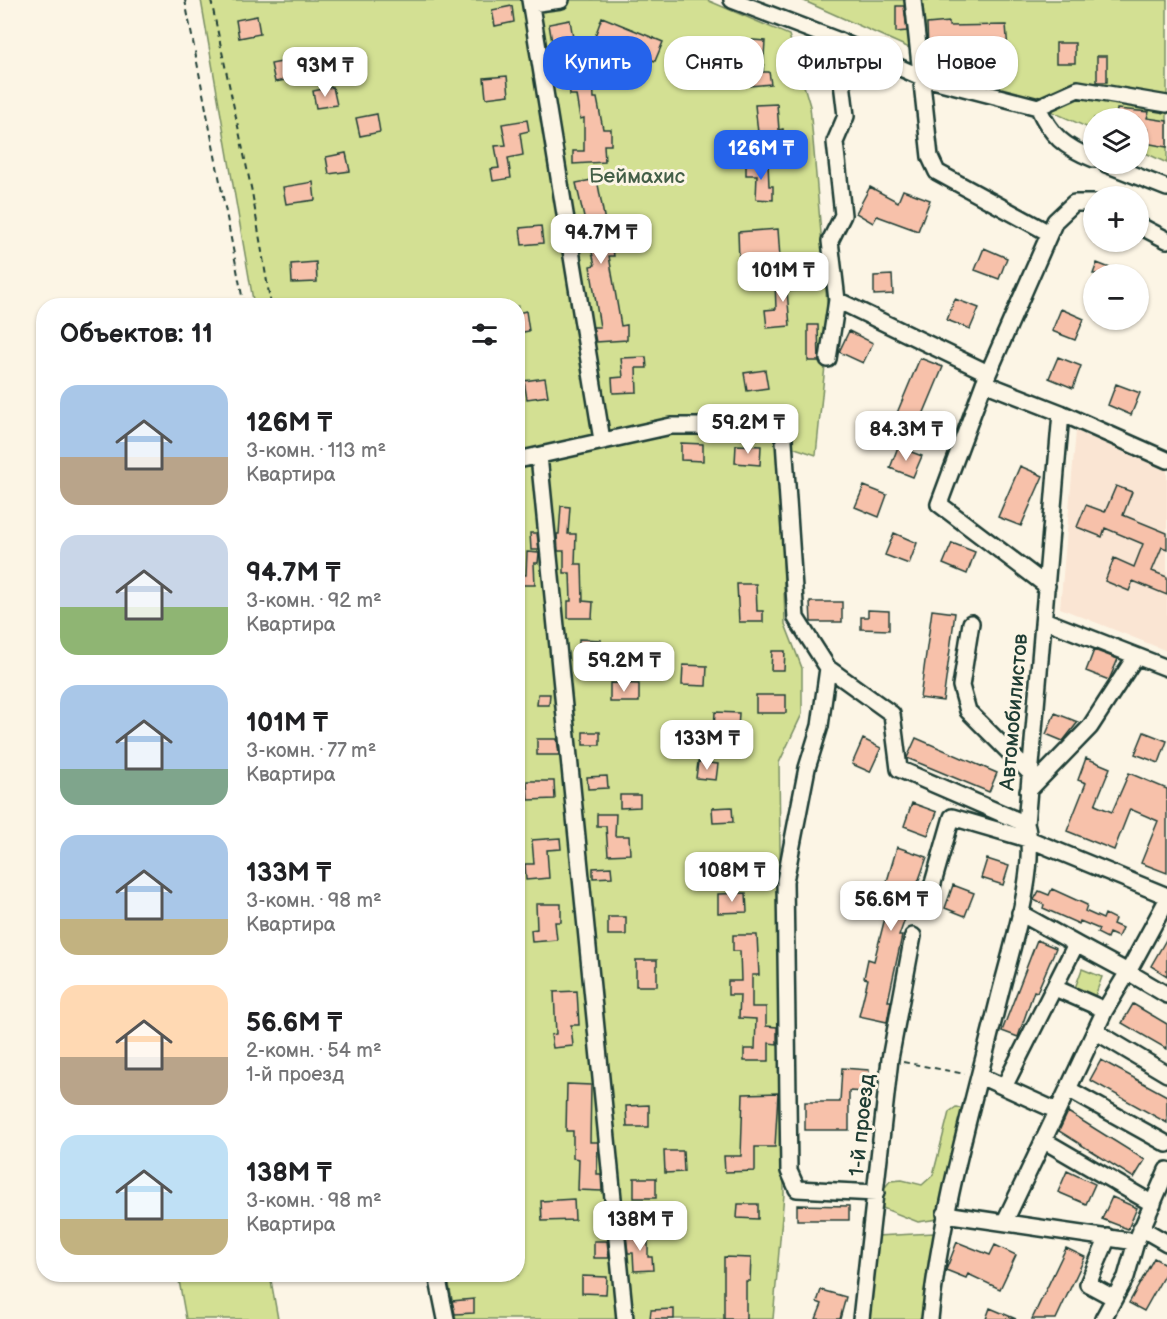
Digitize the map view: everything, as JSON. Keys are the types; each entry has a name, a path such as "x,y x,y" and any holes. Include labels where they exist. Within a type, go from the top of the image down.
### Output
{"street":[{"path":"561,0 530,2 602,440"},
{"path":"732,0 826,36"},
{"path":"913,0 917,36"},
{"path":"972,90 1038,107 1078,88 1167,104"},
{"path":"828,359 837,300 830,241 843,215 835,142 846,116 843,90"},
{"path":"922,90 930,157 937,172 1052,227"},
{"path":"1038,107 1047,127 1069,149 1083,155"},
{"path":"1131,174 1167,188"},
{"path":"1047,586 939,504 986,378 1052,227 1074,203 1083,203"},
{"path":"1149,231 1167,240"},
{"path":"837,300 986,378 1167,460"},
{"name":"Автомобилистов","path":"1031,840 1026,824 1028,791 1061,413"},
{"path":"525,459 671,426 783,426 796,618 828,668 892,714 899,769 1026,824"},
{"path":"539,456 625,1319"},
{"path":"1044,620 1167,668"},
{"path":"971,622 961,687 968,711 1030,773"},
{"path":"1028,791 1090,727 1136,656"},
{"path":"828,668 820,726 807,768 785,881 789,1171 797,1189 876,1193"},
{"path":"929,897 952,817 1031,840 1167,898 1105,1010 1005,1221"},
{"path":"930,1319 945,1214 1020,913 1031,840"},
{"path":"1020,913 1167,995"},
{"name":"1-й проезд","path":"861,1319 890,1059 913,936"},
{"path":"1004,1088 1076,944"},
{"path":"1054,988 1105,1010"},
{"path":"1095,1031 1167,1074"},
{"path":"980,1077 1057,1111"},
{"path":"1068,1089 1167,1144"},
{"path":"1043,1140 1153,1204"},
{"path":"1103,1319 1126,1277 1138,1235 1167,1170"},
{"path":"945,1214 1108,1237 1138,1235 1167,1243"},
{"path":"1108,1237 1088,1284 1114,1298"},
{"path":"438,1282 446,1319"}],"path":[{"path":"185,0 242,298"},
{"path":"212,0 252,192 270,298"},
{"path":"890,1059 980,1077"}],"shaded area":[{"path":"1076,431 1167,470 1167,651 1060,608"}],"green space":[{"name":"Беймахис","path":"201,0 707,0 789,35 776,36 776,90 805,90 810,106 829,326 816,455 780,443 785,624 802,668 802,714 779,763 784,1194 773,1319 456,1319 448,1282 525,1282 525,298 253,298"},
{"path":"802,0 1167,0 1167,163 1149,155 1149,108 1083,108 1083,126 1003,90 1018,90 1018,36 915,36 915,50 903,45 903,36 883,36"},
{"path":"1082,969 1102,977 1095,996 1075,988"},
{"path":"956,1107 967,1110 938,1219 918,1222 880,1207 882,1191 890,1181 902,1180 922,1185 933,1175 949,1112"},
{"path":"934,1233 922,1319 865,1319 876,1236"},
{"path":"179,1282 271,1282 278,1319 186,1319"}],"building":[{"path":"512,6 514,22 495,26 492,10"},
{"path":"896,6 904,6 907,31 896,32"},
{"path":"257,16 260,34 239,38 236,20"},
{"path":"602,17 648,36 595,36"},
{"path":"570,20 573,36 551,36 549,24"},
{"path":"949,22 949,26 1006,25 1007,36 927,36 927,24"},
{"path":"652,37 663,42 655,61 652,60"},
{"path":"1056,43 1075,43 1075,63 1056,63"},
{"path":"1097,56 1107,56 1107,82 1097,82"},
{"path":"292,60 295,78 275,82 271,64"},
{"path":"764,72 769,72 771,84 764,85"},
{"path":"507,76 509,95 486,98 484,78"},
{"path":"333,87 337,105 316,108 313,91"},
{"path":"570,90 594,90 603,129 611,129 611,145 604,145 605,162 573,164 573,151 584,151 584,118 580,119 576,95 570,95"},
{"path":"777,104 779,130 783,129 785,149 760,151 755,105"},
{"path":"377,114 380,132 360,136 356,118"},
{"path":"1149,118 1167,121 1167,147 1149,144"},
{"path":"527,120 529,131 520,133 523,155 508,158 511,178 493,181 491,169 499,168 495,146 506,145 502,124"},
{"path":"346,153 350,171 329,174 326,157"},
{"path":"746,164 768,164 769,186 773,186 773,200 756,199 757,175 746,175"},
{"path":"597,179 608,238 611,238 614,256 609,256 621,326 627,325 627,340 596,342 593,327 600,327 590,266 595,265 576,183"},
{"path":"313,182 315,200 286,204 283,187"},
{"path":"870,187 898,202 903,190 930,200 918,231 877,216 873,223 856,213"},
{"path":"541,226 543,243 522,245 520,228"},
{"path":"778,229 780,258 739,261 738,232"},
{"path":"984,248 1007,258 999,279 975,270"},
{"path":"316,262 317,282 292,283 291,264"},
{"path":"892,275 893,294 874,295 874,276"},
{"path":"805,279 806,290 787,291 790,326 767,328 765,310 776,309 775,280"},
{"path":"955,299 979,308 970,329 947,320"},
{"path":"1061,309 1083,319 1075,340 1052,331"},
{"path":"525,311 529,331 525,332"},
{"path":"808,325 818,325 819,361 808,361"},
{"path":"849,331 873,343 863,363 839,352"},
{"path":"646,357 647,368 636,368 637,392 613,393 612,378 623,377 621,358"},
{"path":"1058,357 1081,366 1073,388 1049,378"},
{"path":"920,358 943,367 920,422 897,413"},
{"path":"765,370 768,388 747,391 744,373"},
{"path":"545,378 548,396 527,399 525,381"},
{"path":"1116,384 1140,393 1131,415 1108,405"},
{"path":"681,443 703,444 703,461 681,460"},
{"path":"736,445 761,446 760,465 735,463"},
{"path":"898,447 922,456 913,477 890,468"},
{"path":"1020,466 1043,476 1021,526 998,517"},
{"path":"864,486 887,495 879,517 855,507"},
{"path":"1116,486 1132,492 1123,515 1167,533 1167,549 1162,547 1152,571 1167,577 1167,595 1133,581 1129,591 1105,581 1114,558 1134,567 1143,544 1105,528 1102,537 1077,527 1086,505 1105,512"},
{"path":"561,506 570,507 568,534 576,534 575,564 582,564 583,601 593,602 592,618 568,618 568,601 571,601 570,573 564,573 564,551 558,551 557,534 559,534"},
{"path":"530,533 537,533 539,550 531,550"},
{"path":"894,533 917,543 909,564 885,555"},
{"path":"952,543 975,552 967,574 943,564"},
{"path":"527,552 539,553 538,563 534,563 535,585 525,585"},
{"path":"737,584 756,584 757,611 763,611 763,622 739,622"},
{"path":"810,602 842,602 842,622 811,622"},
{"path":"868,610 889,611 889,630 861,629 861,617 868,617"},
{"path":"932,610 955,613 943,701 920,698"},
{"path":"579,639 601,640 600,664 605,664 605,678 579,678"},
{"path":"1094,650 1118,659 1109,680 1086,671"},
{"path":"772,651 785,651 784,670 771,670"},
{"path":"683,665 707,666 706,686 682,685"},
{"path":"610,683 639,684 639,702 610,702"},
{"path":"538,694 550,694 549,705 537,705"},
{"path":"756,695 786,695 786,713 756,713"},
{"path":"715,712 739,713 738,730 714,729"},
{"path":"1055,713 1078,722 1063,741 1046,734"},
{"path":"583,732 600,732 600,745 583,745"},
{"path":"1144,732 1167,741 1159,763 1135,754"},
{"path":"916,738 997,773 989,792 907,758"},
{"path":"537,739 557,739 559,755 537,755"},
{"path":"863,739 881,748 870,772 852,764"},
{"path":"1086,758 1110,768 1095,805 1112,812 1129,773 1167,789 1167,873 1141,863 1158,821 1130,809 1114,850 1067,831 1086,783 1078,780"},
{"path":"698,762 718,764 716,780 696,778"},
{"path":"607,776 608,788 588,789 587,777"},
{"path":"527,781 554,781 555,799 528,800"},
{"path":"620,795 640,795 640,807 620,808"},
{"path":"912,803 937,812 928,835 904,826"},
{"path":"732,807 733,822 713,823 712,808"},
{"path":"597,814 616,814 615,836 629,836 630,854 608,855 606,826 597,826"},
{"path":"560,838 561,849 547,850 549,878 526,880 525,864 534,864 532,840"},
{"path":"897,847 927,857 899,936 902,936 888,1001 891,1001 887,1022 859,1016 868,979 864,978 868,959 874,961 886,914 878,912"},
{"path":"987,859 1009,866 1003,885 981,878"},
{"path":"611,867 612,877 593,878 593,868"},
{"path":"953,885 974,893 965,916 945,908"},
{"path":"1052,889 1087,905 1085,911 1103,919 1105,914 1115,919 1113,924 1122,928 1118,937 1109,933 1107,938 1097,933 1099,929 1080,921 1079,924 1043,908 1044,905 1034,900 1039,891 1049,895"},
{"path":"746,893 747,912 718,913 718,894"},
{"path":"536,904 561,904 561,922 555,922 557,940 532,942 531,930 537,929"},
{"path":"608,917 626,917 626,935 608,935"},
{"path":"733,935 757,935 759,975 752,975 752,1007 766,1007 766,1026 777,1027 777,1044 769,1043 769,1061 744,1061 744,1049 755,1049 756,1019 739,1018 740,995 728,995 728,981 741,981 740,951 733,951"},
{"path":"1167,938 1167,976 1151,966"},
{"path":"1037,940 1056,948 1037,992 1034,991 1018,1037 1002,1031"},
{"path":"636,960 657,960 657,986 636,986"},
{"path":"577,991 579,1025 571,1025 573,1046 553,1048 551,1035 556,1034 554,992"},
{"path":"1133,1004 1167,1024 1167,1049 1122,1023"},
{"path":"1101,1060 1167,1096 1167,1123 1090,1080"},
{"path":"842,1068 869,1070 868,1092 849,1091 849,1130 805,1130 805,1102 840,1102"},
{"path":"567,1084 591,1085 590,1142 598,1142 597,1174 601,1174 602,1191 578,1190 579,1159 573,1158 573,1131 566,1131"},
{"path":"778,1093 775,1147 755,1147 755,1171 725,1172 724,1156 741,1156 743,1094"},
{"path":"649,1105 649,1127 627,1127 626,1106"},
{"path":"1068,1112 1145,1160 1134,1178 1059,1131"},
{"path":"664,1151 683,1151 684,1172 665,1173"},
{"path":"1067,1171 1095,1184 1086,1204 1058,1192"},
{"path":"634,1178 656,1178 656,1198 634,1198"},
{"path":"1112,1197 1137,1208 1128,1229 1102,1219"},
{"path":"574,1199 575,1220 542,1221 541,1201"},
{"path":"738,1204 758,1204 758,1219 737,1218"},
{"path":"797,1205 849,1206 849,1220 797,1220"},
{"path":"642,1206 643,1217 627,1218 626,1207"},
{"path":"626,1235 648,1235 648,1257 652,1257 653,1270 634,1271 633,1253 628,1253"},
{"path":"594,1241 607,1241 609,1258 594,1258"},
{"path":"957,1242 990,1255 995,1245 1016,1255 1000,1289 968,1274 966,1278 946,1270"},
{"path":"1066,1248 1085,1257 1056,1319 1032,1319"},
{"path":"724,1257 751,1258 750,1281 746,1281 746,1319 724,1319"},
{"path":"1154,1258 1167,1265 1167,1270 1144,1311 1129,1303"},
{"path":"582,1276 607,1277 606,1294 582,1293"},
{"path":"821,1290 846,1297 840,1319 816,1319 822,1304 817,1302"},
{"path":"474,1299 474,1313 455,1314 452,1301"},
{"path":"990,1308 1016,1319 986,1319"},
{"path":"674,1309 674,1319 650,1319 651,1310"}]}
